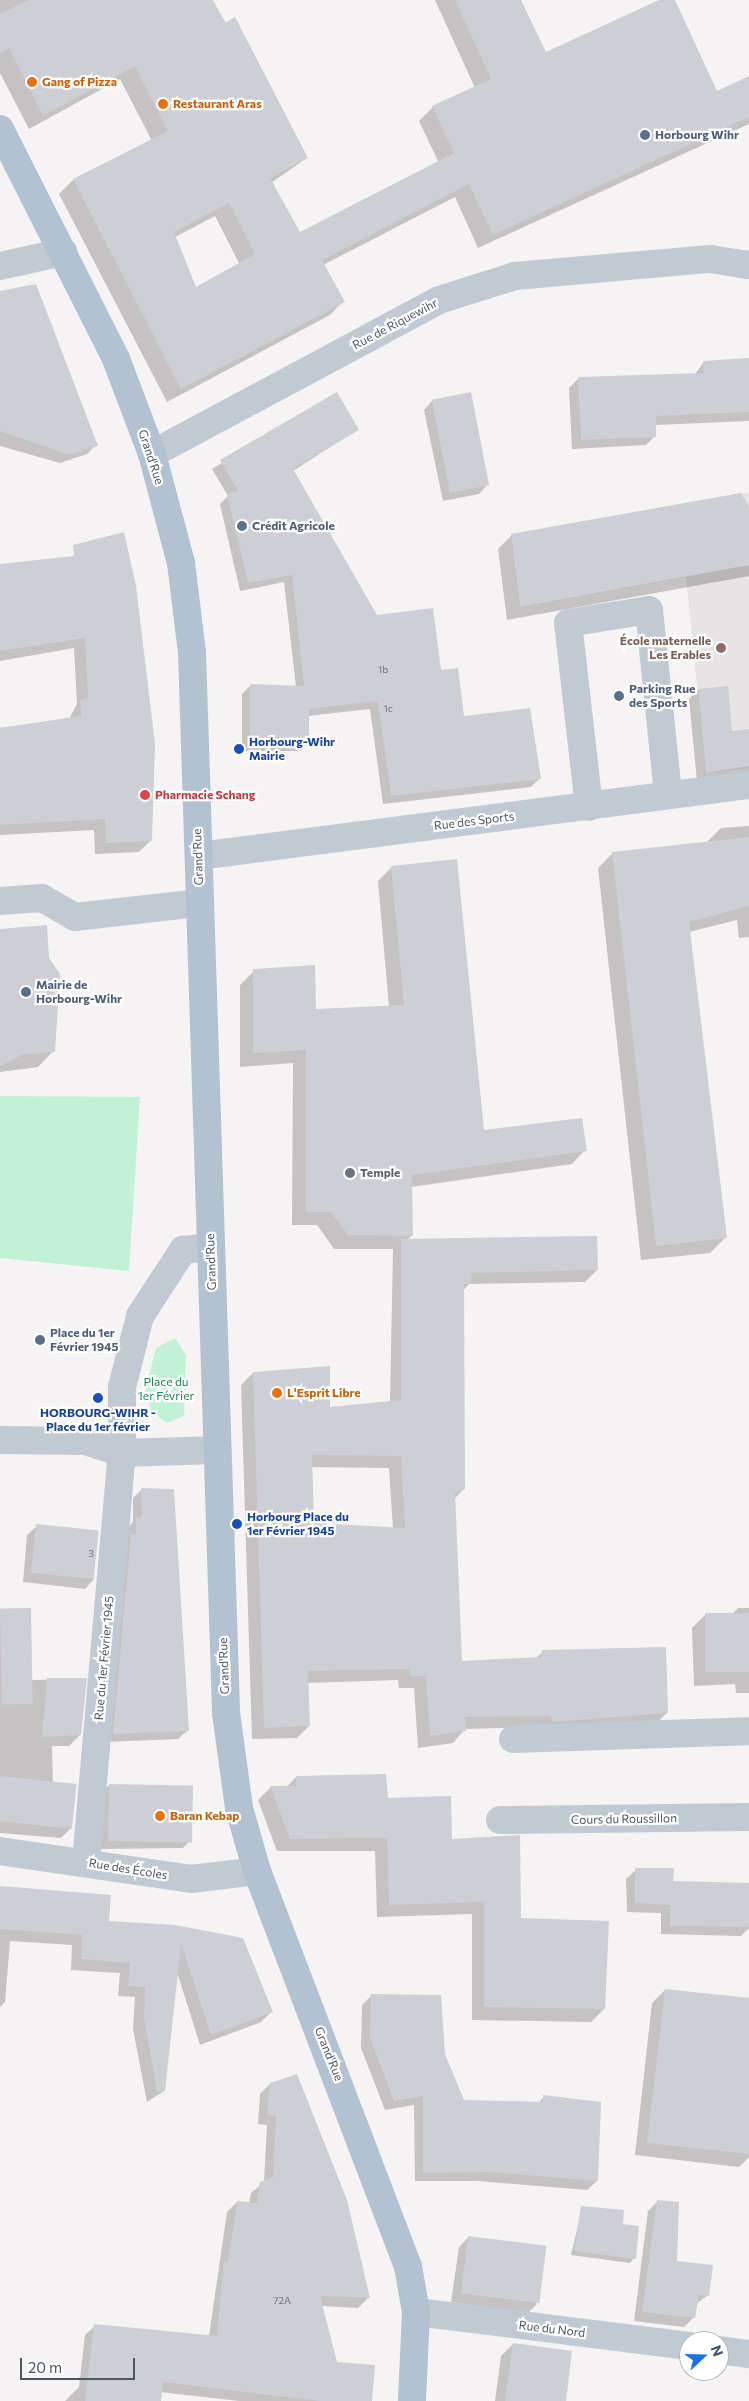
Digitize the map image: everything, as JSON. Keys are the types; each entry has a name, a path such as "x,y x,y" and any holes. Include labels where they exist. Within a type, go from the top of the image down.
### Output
{"main road":[{"name":"Grand'Rue","path":"0,129 116,359 152,454 181,563 191,644 226,1713 240,1808 257,1871 382,2189 408,2266 416,2312 412,2401"}],"street":[{"path":"0,266 63,252"},
{"name":"Rue de Riquewihr","path":"152,454 439,300 515,276 710,258 749,265"},
{"path":"589,807 568,623 649,610 668,794"},
{"name":"Rue des Sports","path":"199,856 749,785"},
{"path":"0,901 42,898 75,917 200,903"},
{"path":"122,1453 122,1387 140,1316 183,1250 211,1246"},
{"path":"0,1440 85,1441 122,1453 217,1450"},
{"name":"Rue du 1er Février 1945","path":"86,1862 122,1453"},
{"path":"513,1739 749,1731"},
{"name":"Cours du Roussillon","path":"500,1820 749,1817"},
{"name":"Rue des Écoles","path":"0,1851 86,1862 191,1879 257,1871"},
{"name":"Rue du Nord","path":"416,2312 679,2345"},
{"path":"729,2351 749,2354"}],"shaded area":[{"name":"École maternelle Les Erables","path":"749,492 749,768 706,773 686,577 520,607 511,534"}],"green space":[{"path":"0,1096 140,1097 129,1271 0,1258"},
{"name":"Place du 1er Février","path":"175,1338 186,1355 184,1416 167,1423 152,1412 145,1392 156,1348"}],"building":[{"path":"29,0 213,0 225,23 235,17 308,158 270,178 300,232 454,153 432,106 491,79 455,0 521,0 546,52 659,0 675,0 717,91 749,76 749,117 493,235 469,184 322,260 345,302 181,389 73,179 168,131 135,66 43,116 9,48 0,53 0,14","holes":["229,203 255,254 196,287 174,232"]},
{"path":"36,284 98,446 69,455 0,431 0,291"},
{"path":"749,358 749,412 656,416 656,437 581,440 578,377 704,373 703,361"},
{"path":"337,392 359,430 293,469 377,615 433,608 441,670 458,668 464,716 530,708 541,779 391,796 378,701 309,709 309,743 250,744 250,684 304,686 292,575 248,583 227,494 238,491 220,460"},
{"path":"471,392 489,485 450,493 432,400"},
{"name":"École maternelle Les Erables","path":"741,493 749,507 749,565 520,607 511,534"},
{"path":"124,532 136,586 155,744 152,841 106,843 105,819 0,825 0,728 81,716 80,700 88,697 85,638 0,651 0,564 74,556 73,545"},
{"path":"728,686 732,731 749,729 749,766 706,773 698,689"},
{"path":"749,837 749,906 689,922 727,1238 656,1246 612,852"},
{"path":"457,859 484,1130 582,1118 587,1151 412,1175 413,1236 348,1235 331,1212 306,1212 306,1050 253,1053 253,969 315,965 316,1009 404,1005 391,866"},
{"name":"Mairie de Horbourg-Wihr","path":"47,925 49,958 60,974 55,1052 21,1055 0,1066 0,929"},
{"path":"597,1236 598,1270 472,1273 471,1284 464,1284 465,1489 455,1493 462,1661 542,1657 542,1650 666,1647 668,1713 552,1722 551,1716 465,1717 466,1731 430,1736 426,1676 410,1676 409,1669 308,1671 310,1726 264,1728 253,1372 330,1366 330,1407 401,1400 401,1239","holes":["312,1455 401,1456 405,1528 314,1523"]},
{"path":"141,1488 174,1489 189,1731 113,1734 131,1534 136,1534 136,1518 142,1517"},
{"path":"36,1524 99,1531 94,1579 31,1573"},
{"path":"31,1608 33,1704 2,1705 0,1609"},
{"path":"705,1613 749,1613 749,1672 705,1672"},
{"path":"47,1678 87,1678 81,1735 42,1737"},
{"path":"386,1774 388,1798 451,1796 452,1839 520,1835 521,1918 609,1921 605,2009 484,2007 484,1902 389,1905 387,1838 290,1839 270,1786 296,1786 296,1776"},
{"path":"0,1776 77,1784 72,1829 0,1821"},
{"name":"Baran Kebap","path":"109,1784 193,1785 192,1842 108,1841"},
{"path":"635,1868 674,1868 673,1881 749,1883 749,1927 670,1926 670,1905 635,1903"},
{"path":"0,1886 111,1895 109,1921 175,1925 243,1938 273,2012 211,2035 181,1944 165,2091 157,2092 144,2018 145,1987 128,1986 130,1963 81,1959 82,1935 0,1929"},
{"path":"665,1989 749,1998 749,2154 647,2143"},
{"path":"371,1994 441,1995 445,2054 464,2100 543,2102 543,2095 601,2102 598,2181 488,2172 423,2173 423,2096 394,2101 370,2038"},
{"path":"297,2074 347,2200 370,2298 320,2296 337,2362 375,2365 372,2401 320,2401 163,2382 161,2401 85,2401 94,2324 217,2336 224,2262 228,2262 237,2201 257,2203 260,2182 273,2177 276,2116 267,2115 270,2083"},
{"path":"657,2200 679,2202 677,2261 713,2265 709,2296 699,2295 695,2318 642,2312"},
{"path":"581,2206 624,2210 623,2224 639,2226 636,2259 574,2251"},
{"path":"468,2236 546,2246 539,2303 461,2294"},
{"path":"513,2343 572,2351 566,2401 505,2401"}],"place":[{"name":"Gang of Pizza","path":"32,82"},
{"name":"Restaurant Aras","path":"163,104"},
{"name":"Horbourg Wihr","path":"645,135"},
{"name":"Crédit Agricole","path":"242,526"},
{"name":"École maternelle Les Erables","path":"721,648"},
{"name":"Parking Rue des Sports","path":"619,696"},
{"name":"Horbourg-Wihr Mairie","path":"239,749"},
{"name":"Pharmacie Schang","path":"145,795"},
{"name":"Mairie de Horbourg-Wihr","path":"26,992"},
{"name":"Temple","path":"350,1173"},
{"name":"Place du 1er Février 1945","path":"40,1340"},
{"name":"L'Esprit Libre","path":"277,1393"},
{"name":"HORBOURG-WIHR - Place du 1er février","path":"98,1398"},
{"name":"Horbourg Place du 1er Février 1945","path":"237,1524"},
{"name":"Baran Kebap","path":"160,1816"}]}
